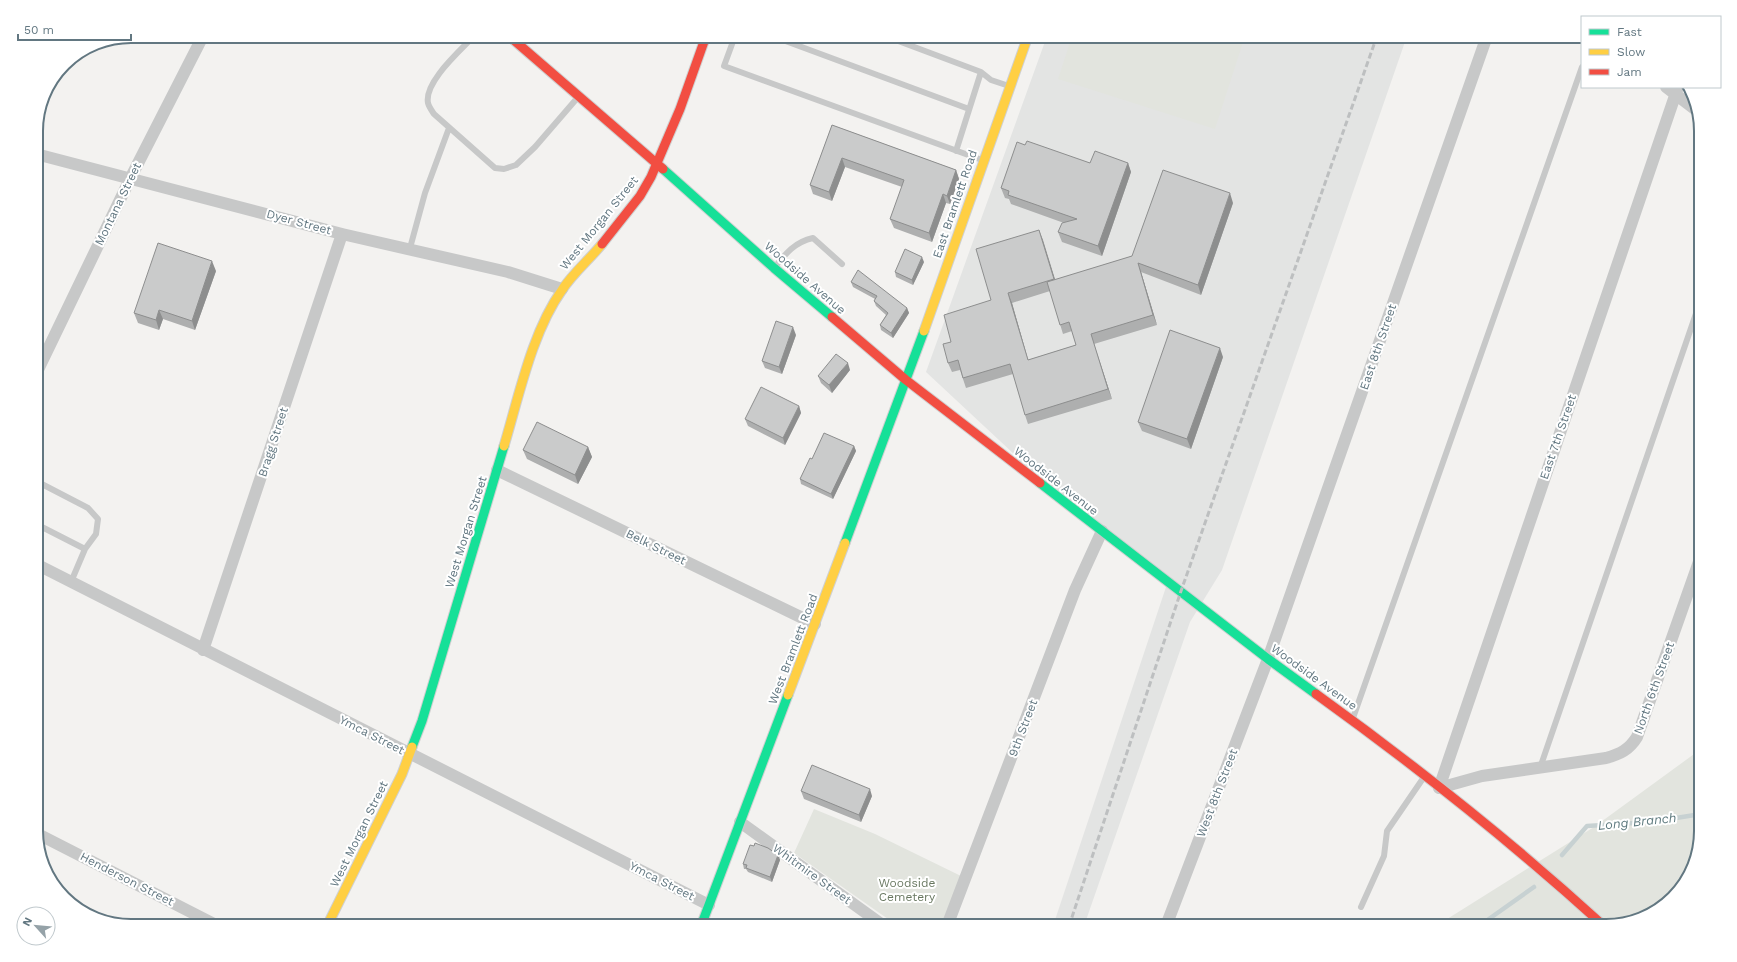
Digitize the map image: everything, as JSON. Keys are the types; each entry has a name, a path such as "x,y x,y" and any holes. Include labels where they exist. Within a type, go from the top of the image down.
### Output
{"street":[{"name":"Montana Street","path":"43,359 131,177 199,43"},
{"name":"Woodside Avenue","path":"517,43 656,162 774,268 906,380 1268,659 1352,720 1424,776 1549,876 1596,919"},
{"name":"West Morgan Street","path":"330,919 402,774 422,721 538,337 549,310 562,289 596,251 640,196 651,178 656,162 677,116 703,43"},
{"name":"East Bramlett Road","path":"906,380 1026,43"},
{"name":"East 8th Street","path":"1268,659 1485,43"},
{"path":"1673,90 1690,104"},
{"name":"East 7th Street","path":"1439,788 1673,90"},
{"name":"Dyer Street","path":"43,156 131,177 342,234 410,248 508,272 562,289"},
{"name":"Bragg Street","path":"203,650 342,234"},
{"name":"West Bramlett Road","path":"704,919 906,380"},
{"name":"Belk Street","path":"497,470 815,624"},
{"name":"9th Street","path":"950,919 1075,590 1102,531"},
{"name":"Ymca Street","path":"43,568 709,905"},
{"name":"North 6th Street","path":"1439,788 1482,776 1606,758 1622,753 1633,744 1637,737 1694,576"},
{"name":"West 8th Street","path":"1169,919 1268,659"},
{"name":"Whitmire Street","path":"740,822 874,919"},
{"name":"Henderson Street","path":"43,837 204,919"}],"lane":[{"path":"468,43 433,82 428,93 428,104 434,114 495,168 504,169 516,165 535,147 579,96"},
{"path":"732,43 724,66 984,160"},
{"path":"791,43 969,109"},
{"path":"904,43 981,72 991,80 1010,86"},
{"path":"1352,720 1581,70"},
{"path":"956,151 981,72"},
{"path":"410,248 426,193 449,128"},
{"path":"774,268 790,249 801,241 813,238 842,264"},
{"path":"1540,768 1694,319"},
{"path":"43,485 88,508 98,519 96,534 85,549 71,582"},
{"path":"43,528 85,549"},
{"path":"1361,907 1384,856 1387,831 1424,776"}],"shaded area":[{"path":"1044,43 1405,43 1222,570 1190,622 1086,919 1055,919 1168,581 1059,496 926,372"}],"green space":[{"path":"1070,43 1243,43 1215,129 1058,79"},
{"path":"1694,754 1694,831 1691,854 1685,870 1679,880 1664,897 1655,904 1645,910 1629,916 1606,919 1447,919 1594,827"},
{"name":"Woodside Cemetery","path":"814,809 875,834 961,876 944,919 888,919 794,853"}],"building":[{"path":"832,125 956,170 947,196 943,194 929,233 890,219 904,180 842,158 829,192 810,185"},
{"path":"1027,141 1090,163 1095,151 1128,163 1098,246 1058,232 1062,223 1077,219 1008,195 1009,191 1001,188 1017,142 1025,145"},
{"path":"1163,170 1230,193 1198,285 1138,263 1153,315 1091,334 1108,389 1025,415 1010,364 963,378 958,360 948,363 943,344 951,342 944,315 991,300 976,249 1039,230 1054,279 1008,293 1028,360 1076,345 1069,322 1060,325 1047,282 1132,256"},
{"path":"158,243 212,261 192,321 159,310 156,320 134,313"},
{"path":"905,249 922,257 912,280 895,272"},
{"path":"858,270 907,308 891,333 880,325 888,313 874,301 877,296 851,282"},
{"path":"776,321 793,327 779,367 762,361"},
{"path":"1170,330 1220,348 1187,439 1138,422"},
{"path":"836,354 848,363 829,385 818,376"},
{"path":"761,387 799,406 783,438 745,419"},
{"path":"537,422 588,447 575,475 523,450"},
{"path":"824,433 854,446 831,494 800,479 810,458 812,459"},
{"path":"812,765 870,789 859,815 801,791"},
{"path":"755,843 768,848 778,855 770,877 746,868 747,865 743,864 750,845 754,846"}],"waterway":[{"name":"Long Branch","path":"1562,855 1587,826 1651,822 1694,815"},
{"name":"Long Branch","path":"1489,919 1534,887"}],"railway":[{"path":"1071,919 1181,591 1375,43"}],"traffic: fast":[{"path":"663,169 774,268 832,317"},
{"path":"845,543 924,331"},
{"path":"412,747 422,721 504,446"},
{"path":"1040,483 1268,659 1316,694"},
{"path":"704,919 788,695"}],"traffic: slow":[{"path":"924,331 1026,43"},
{"path":"504,446 527,365 542,325 566,284 602,244"},
{"path":"788,695 845,543"},
{"path":"330,919 402,774 412,747"}],"traffic: jam":[{"path":"517,43 663,169"},
{"path":"602,244 640,196 651,177 680,109 704,43"},
{"path":"832,317 906,380 1040,483"},
{"path":"1316,694 1427,777 1535,865 1596,919"}]}
